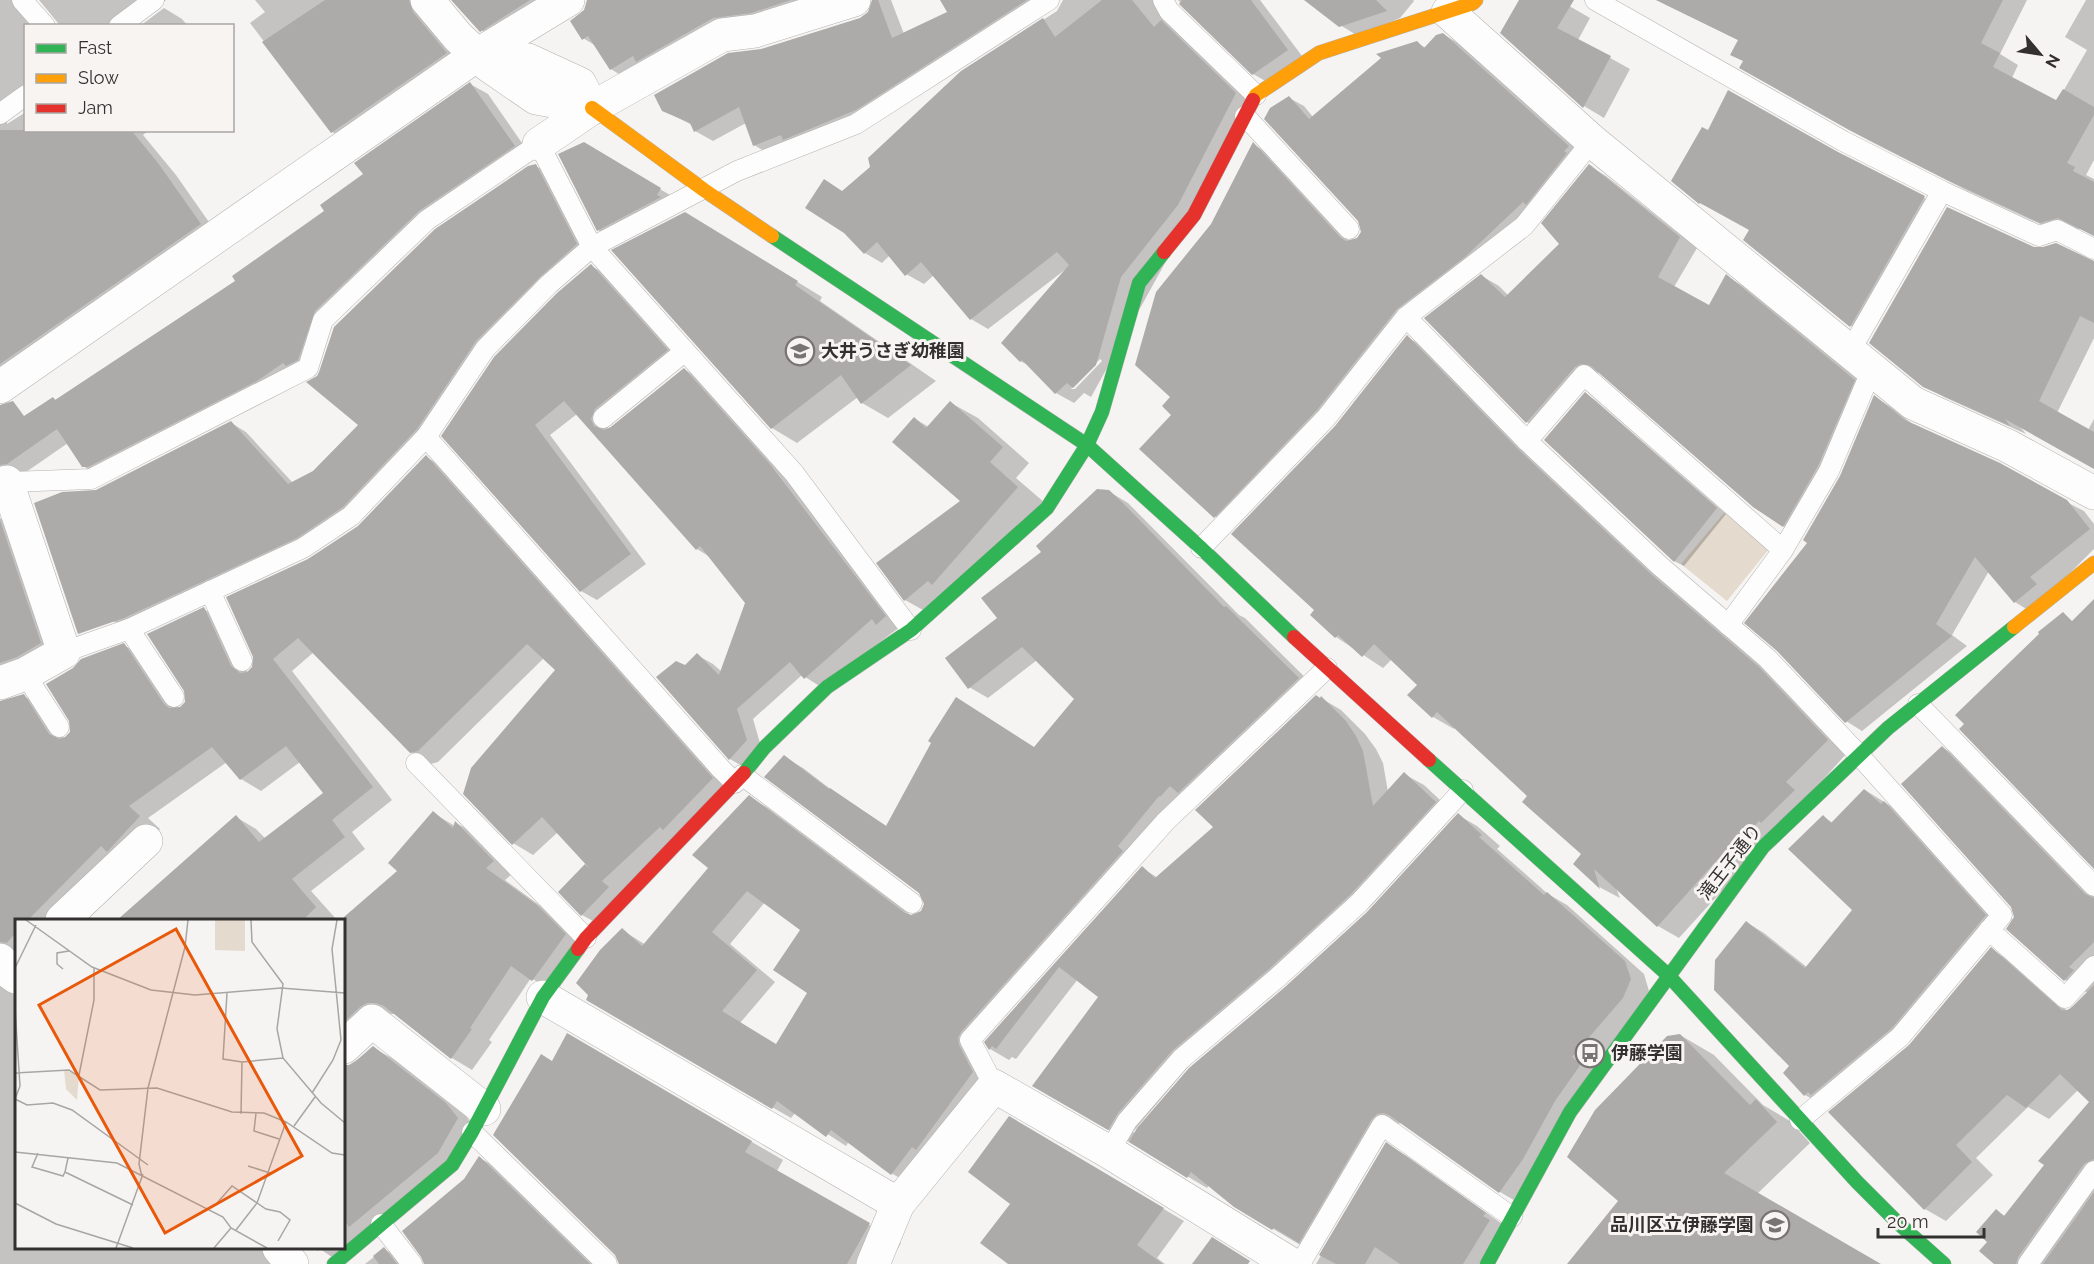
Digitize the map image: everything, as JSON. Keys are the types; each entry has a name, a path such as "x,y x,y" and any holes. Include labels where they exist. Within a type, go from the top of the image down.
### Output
{"street":[{"path":"427,0 477,55 528,60 580,84 592,108 704,190 1087,445 1201,548 1327,668 1668,975 1865,1191 1898,1224 1944,1264"},
{"path":"0,387 477,55 568,0"},
{"path":"539,144 592,108 722,35 755,31 854,0"},
{"path":"334,1264 452,1165 478,1121 543,997 586,938 739,779 764,748 802,721 826,687 911,630 1047,508 1087,445 1101,412 1139,283 1194,215 1256,95 1319,52 1462,6 1592,141 1913,403 2008,446 2094,493"},
{"path":"3,484 64,652 12,678"},
{"name":"滝王子通り","path":"1487,1264 1570,1112 1763,847 1858,754 2094,563"},
{"path":"64,919 146,841"},
{"path":"543,997 898,1204"},
{"path":"345,1046 372,1021 478,1121"},
{"path":"873,1264 898,1204 994,1086 1109,1152 1282,1261"},
{"path":"280,1249 292,1264"}],"lane":[{"path":"22,0 43,24"},
{"path":"122,24 154,0"},
{"path":"64,652 129,629 303,548 351,516 426,437 485,350 549,284 592,247 737,171 856,124 1049,0"},
{"path":"1163,0 1169,11 1256,95"},
{"path":"1595,0 1843,141 1942,191 2039,236 2057,230 2094,249"},
{"path":"0,114 24,96"},
{"path":"1245,116 1349,229"},
{"path":"1201,548 1326,418 1406,316 1524,226 1592,141"},
{"path":"3,484 91,479 308,368 322,320 330,312 427,219 539,144 592,247 794,473 911,630"},
{"path":"1728,625 1783,550 1829,471 1862,360 1942,191"},
{"path":"1406,316 1527,441 1660,566 1768,659 1858,754 2002,915 1900,1037 1800,1120"},
{"path":"603,418 684,352"},
{"path":"1527,441 1584,375 1783,550"},
{"path":"426,437 721,769 739,779 912,903"},
{"path":"210,591 242,661"},
{"path":"129,629 174,697"},
{"path":"994,1086 970,1040 1166,821 1327,668"},
{"path":"12,678 58,727"},
{"path":"1918,704 2094,886"},
{"path":"416,763 586,938"},
{"path":"1109,1152 1127,1121 1181,1059 1277,978 1359,903 1463,790"},
{"path":"1989,930 2065,998 2094,966"},
{"path":"478,1121 607,1264"},
{"path":"1282,1261 1382,1125 1512,1218"},
{"path":"2028,1264 2094,1171"},
{"path":"381,1224 412,1264"}],"shaded area":[{"path":"1725,512 1769,549 1727,601 1681,564"}],"building":[{"path":"325,0 409,0 413,12 447,53 331,133 262,42"},
{"path":"451,0 530,0 480,32"},
{"path":"587,0 791,0 751,13 713,18 636,62 633,56 610,70 588,36 582,40 570,21 584,10"},
{"path":"872,0 878,0 892,38 947,12 940,0 1027,0 856,110 783,140 781,135 753,146 739,107 694,132 690,123 662,111 654,95 728,53 761,49 860,18 868,12"},
{"path":"1102,0 1132,0 1154,27 1161,20 1236,93 1178,205 1121,277 1096,365 1073,388 1067,383 1055,394 1022,360 1020,362 1001,343 1069,265 1057,252 970,320 921,262 905,276 877,242 864,254 844,233 805,208 824,179 842,191 870,167 868,158 961,71 1043,18 1055,37"},
{"path":"1182,0 1251,0 1288,50 1252,75 1179,4"},
{"path":"1304,0 1376,0 1387,11 1339,27"},
{"path":"1519,0 1574,0 1557,28 1611,56 1583,108 1500,33"},
{"path":"1656,0 2003,0 1981,43 2000,53 1993,67 2056,100 2063,89 2094,107 2094,115 2067,163 2075,167 2073,171 2094,182 2094,236 2058,218 2040,223 1947,180 1849,130 1739,68 1743,61 1730,55 1738,40"},
{"path":"1443,33 1569,146 1564,151 1567,153 1526,205 1523,202 1465,257 1397,309 1317,410 1214,518 1139,449 1171,415 1162,406 1170,397 1135,365 1156,292 1211,224 1253,142 1340,237 1346,241 1357,238 1361,232 1358,221 1264,119 1270,108 1289,96 1309,119 1381,58 1376,54 1417,41 1424,48 1436,35"},
{"path":"470,82 515,146 419,211 315,311 298,360 286,366 283,363 257,381 88,467 82,467 57,429 7,464 0,465 0,405 13,401 24,416 53,397 55,400 235,281 232,276 324,211 320,205 363,174 354,163"},
{"path":"1728,90 1838,152 1925,196 1850,327 1743,240 1749,230 1699,204 1671,181 1702,127 1708,130"},
{"path":"0,130 133,132 158,163 201,224 0,364"},
{"path":"584,142 661,188 657,195 661,197 597,231 558,154"},
{"path":"536,164 577,244 541,276 476,341 417,429 343,507 297,538 124,618 78,634 34,503 62,492 96,490 231,421 288,484 313,471 358,425 306,382 317,376 334,327 435,229 528,166"},
{"path":"1589,164 1680,237 1658,277 1709,305 1726,274 1855,380 1818,466 1783,527 1753,507 1591,366 1581,364 1575,367 1526,423 1424,318 1481,274 1505,297 1559,244 1541,223"},
{"path":"1947,207 2034,247 2056,243 2094,261 2094,323 2080,316 2039,401 2094,432 2094,469 2005,419 2010,426 1923,387 1869,343"},
{"path":"685,212 798,281 795,285 911,365 861,404 841,375 771,429 611,250"},
{"path":"591,264 668,350 595,409 591,419 594,426 604,430 611,427 684,368 769,463 886,616 876,625 872,619 804,679 790,662 737,709 747,740 729,760 656,677 676,661 685,665 697,653 719,675 745,603 700,546 696,550 564,401 535,425 631,554 580,592 441,436 494,357 557,293"},
{"path":"1407,335 1518,449 1652,575 1760,668 1828,740 1786,782 1795,790 1761,823 1759,821 1717,868 1717,860 1657,927 1594,869 1600,889 1573,864 1581,854 1522,802 1527,796 1437,712 1432,718 1407,695 1417,685 1374,644 1362,657 1338,635 1335,638 1310,615 1314,610 1231,534 1335,426"},
{"path":"1585,392 1717,508 1674,562 1544,440"},
{"path":"1874,395 1905,420 2000,463 2067,500 2090,529 2030,577 2037,584 2014,603 1975,557 1936,624 1952,636 1845,723 1777,651 1744,623 1807,543 1803,540 1840,476"},
{"path":"950,401 1003,447 990,462 1018,487 932,585 928,581 904,601 876,563 960,501 892,442 914,417 926,428"},
{"path":"426,455 713,778 663,830 660,827 602,881 609,887 581,916 558,892 585,864 590,869 542,817 512,845 463,794 471,768 555,670 527,644 418,751 410,753 298,638 273,659 373,787 332,820 345,837 292,879 316,907 304,919 118,919 236,815 259,842 323,793 286,746 240,780 212,747 129,806 140,816 107,852 101,846 29,919 15,919 15,933 7,943 0,942 0,701 24,694 49,734 59,739 65,737 70,732 69,721 46,684 73,668 81,659 124,643 164,704 169,708 180,707 185,702 184,691 147,634 204,607 231,666 240,673 247,672 252,667 253,657 226,597 308,559 358,526"},
{"path":"1097,489 1109,490 1224,607 1226,606 1299,678 1178,793 1170,786 1159,796 1118,846 1123,851 961,1032 958,1038 959,1045 973,1072 916,1150 912,1147 891,1175 831,1130 826,1137 777,1101 772,1109 586,1000 588,995 576,983 600,950 622,928 642,946 708,868 692,855 749,795 905,913 911,915 921,911 924,904 919,893 764,777 784,755 829,789 886,826 931,743 928,741 956,697 1034,747 1074,699 1022,647 968,689 945,658 997,618 981,598 1041,552 1036,546","holes":["747,891 800,930 773,970 807,993 776,1044 722,1011 757,970 712,932"]},
{"path":"0,520 41,643 17,657 0,663"},
{"path":"2094,599 2094,869 1959,729 1964,724 1955,715 2039,634 2038,632 2063,612 2072,621"},
{"path":"1316,695 1320,698 1321,696 1346,721 1356,736 1363,751 1373,806 1404,772 1436,802 1351,894 1269,969 1172,1051 1118,1113 1108,1130 1032,1086 1098,997 1059,967 996,1049 992,1046 989,1050 984,1042 1142,866 1155,878 1213,827 1195,810"},
{"path":"1942,746 2085,894 2094,898 2094,942 2069,967 2074,970 2064,981 2006,929 2014,917 2011,907 1901,784"},
{"path":"1864,789 1881,804 1884,801 1986,915 1892,1028 1811,1095 1808,1092 1804,1096 1783,1073 1789,1066 1714,990 1715,960 1746,921 1805,968 1852,910 1788,849 1823,815 1831,823"},
{"path":"433,811 453,828 455,821 494,861 486,868 537,905 566,934 532,981 511,966 451,1059 384,1006 376,1003 367,1003 360,1007 345,1021 344,917 397,871 388,863"},
{"path":"1458,813 1482,835 1479,837 1544,895 1547,892 1625,961 1631,979 1623,998 1572,1057 1581,1064 1555,1101 1523,1159 1499,1193 1389,1115 1377,1114 1299,1243 1234,1207 1191,1172 1187,1178 1129,1142 1137,1128 1189,1068 1285,987 1367,912"},
{"path":"1991,947 2062,1010 2068,1010 2094,985 2094,1159 2084,1164 2018,1257 2016,1264 1994,1264 1979,1251 1987,1242 1976,1232 1996,1209 2004,1216 2044,1165 2038,1161 2089,1102 2060,1074 2026,1108 2007,1095 1956,1145 1972,1162 1924,1210 1828,1112 1909,1045"},
{"path":"567,1033 752,1141 745,1152 870,1223 847,1264 619,1264 615,1255 493,1135 541,1054 552,1061"},
{"path":"1680,1034 1750,1105 1756,1099 1777,1122 1724,1173 1881,1264 1567,1264 1618,1201 1567,1157 1595,1110 1667,1036"},
{"path":"373,1046 446,1103 458,1118 438,1153 349,1227 345,1221 345,1065 356,1061"},
{"path":"1009,1116 1164,1208 1137,1245 1163,1264 1008,1264 980,1243 1010,1204 968,1172"},
{"path":"1386,1142 1486,1213 1483,1216 1490,1220 1463,1264 1400,1264 1375,1247 1365,1264 1336,1264 1319,1255"},
{"path":"479,1156 590,1264 424,1264 402,1231 464,1179"},
{"path":"2094,1192 2094,1264 2043,1264"},
{"path":"1212,1237 1250,1261 1248,1264 1192,1264"},
{"path":"384,1247 397,1264 379,1264 373,1256"}],"traffic: fast":[{"path":"772,236 1087,445 1201,548 1294,637"},
{"path":"744,773 764,748 827,687 911,630 1047,508 1087,445 1102,412 1139,283 1164,252"},
{"path":"1487,1264 1570,1112 1763,847 1888,728 2014,627"},
{"path":"1429,760 1668,975 1857,1182 1944,1264"},
{"path":"334,1264 452,1165 472,1132 543,997 578,949"}],"traffic: slow":[{"path":"1253,100 1256,95 1319,53 1473,3 1476,0"},
{"path":"592,108 704,190 772,236"},
{"path":"2014,627 2094,563"}],"traffic: jam":[{"path":"1164,252 1194,215 1253,100"},
{"path":"1294,637 1429,760"},
{"path":"578,949 744,773"}],"place":[{"name":"大井うさぎ幼稚園","path":"800,351"},
{"name":"伊藤学園","path":"1590,1053"},
{"name":"品川区立伊藤学園","path":"1775,1225"}]}
